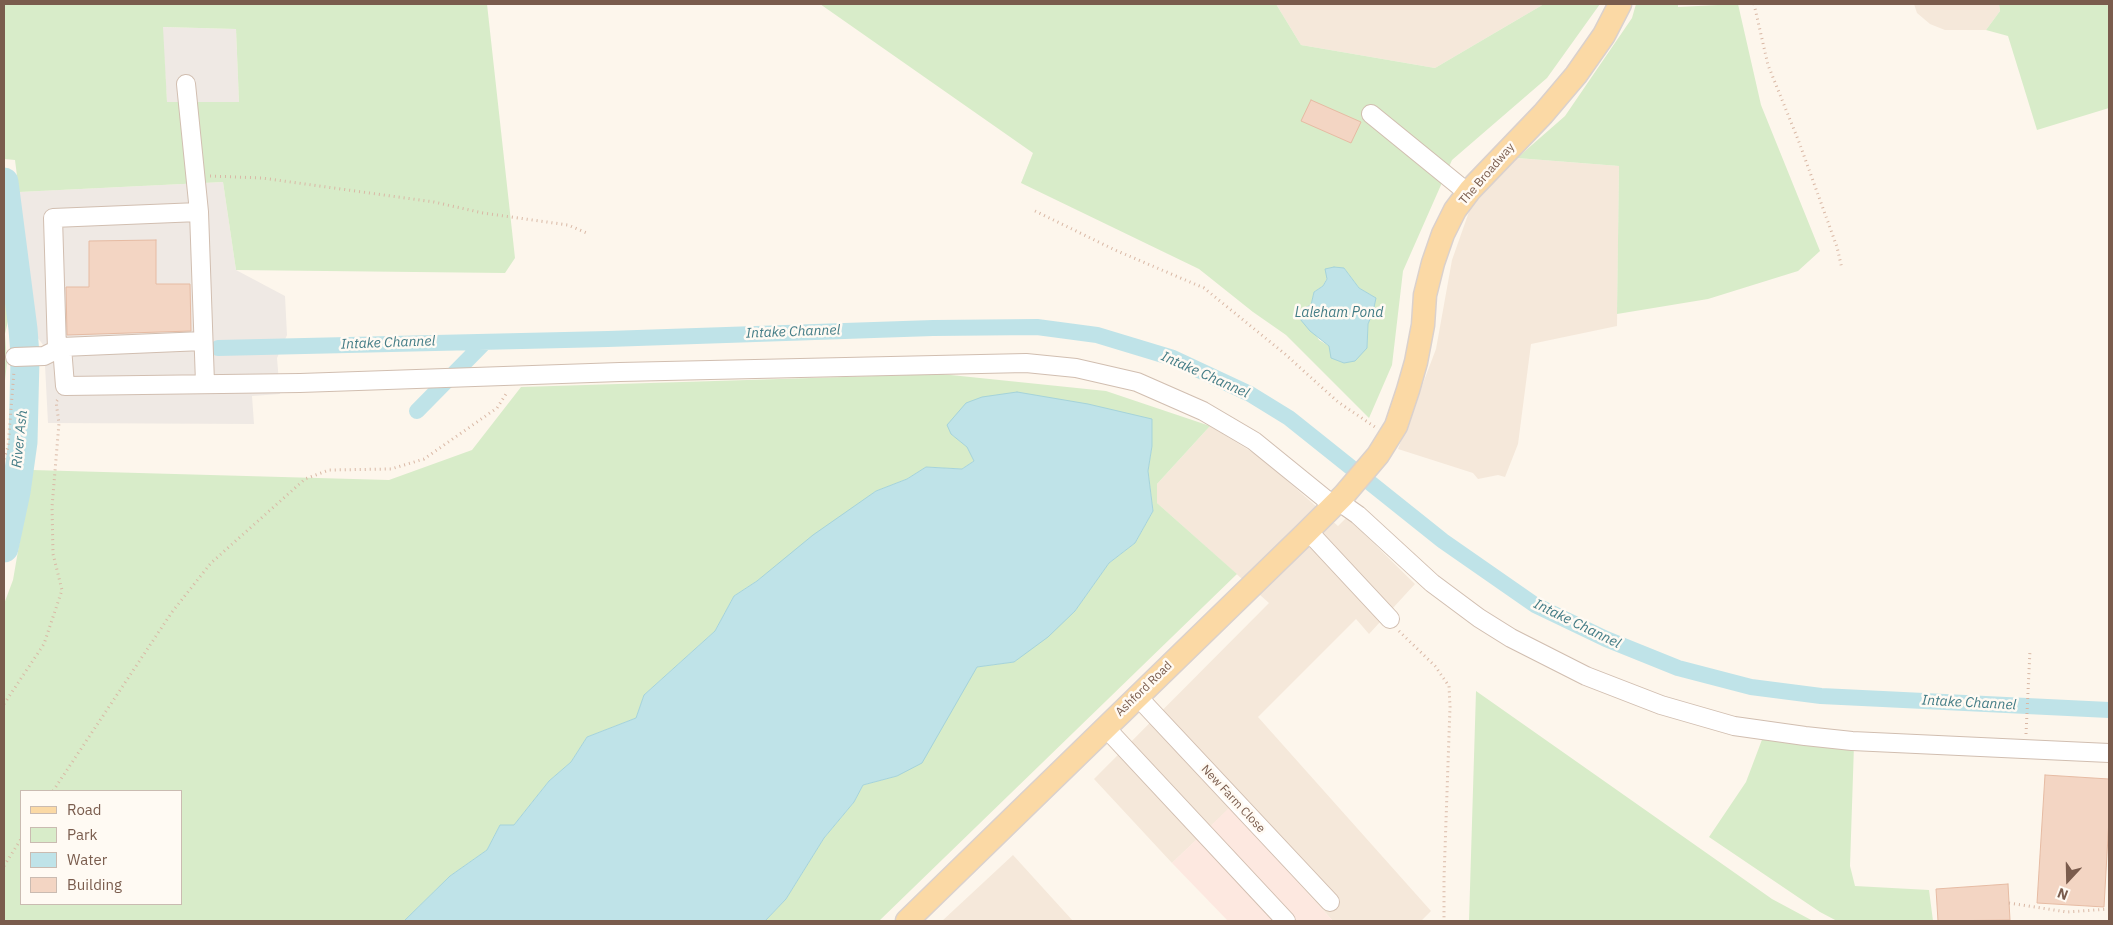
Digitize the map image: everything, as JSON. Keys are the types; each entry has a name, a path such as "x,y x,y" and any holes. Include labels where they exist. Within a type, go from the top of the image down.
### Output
{"main road":[{"name":"The Broadway","path":"1384,446 1396,426 1416,362 1433,263 1443,234 1455,210 1468,193 1543,114 1576,75 1604,36 1620,4"},
{"name":"Ashford Road","path":"907,921 1308,531 1338,501 1384,446"}],"street":[{"path":"186,84 199,212 205,383"},
{"path":"1371,114 1468,193"},
{"path":"199,212 54,218 60,349 65,386 1026,363 1076,368 1136,382 1203,411 1254,441 1358,515 1432,583 1487,623 1518,642 1586,676 1662,705 1734,726 1824,738 2109,752"},
{"path":"15,357 44,356 60,349 203,341"},
{"path":"1308,531 1390,619"},
{"name":"New Farm Close","path":"1137,696 1330,902"},
{"path":"1105,727 1286,921"}],"path":[{"path":"1754,4 1768,65 1799,142 1837,247 1842,269"},
{"path":"194,176 262,178 434,202 483,213 568,225 589,234"},
{"path":"1035,211 1116,250 1204,288 1285,354 1384,446"},
{"path":"4,459 8,447 15,357"},
{"path":"54,790 172,612 206,570 305,479 329,470 391,468 424,459 497,408 518,376"},
{"path":"4,704 44,644 62,590 53,554 52,507 59,423 56,402 65,386"},
{"path":"1390,619 1434,666 1449,686 1444,921"},
{"path":"2026,734 2030,650"},
{"path":"4,866 20,841"},
{"path":"2009,903 2066,912 2109,909"}],"shaded area":[{"path":"1276,4 1544,4 1435,68 1301,45"},
{"path":"1914,4 1999,4 2000,11 1986,30 1945,30 1930,24 1917,13"},
{"path":"162,27 236,29 239,102 167,102"},
{"path":"1517,158 1619,166 1617,326 1531,344 1518,444 1505,477 1498,475 1478,479 1473,473 1398,449 1436,349 1452,260 1471,206"},
{"path":"223,182 236,270 285,296 287,335 277,358 280,394 252,396 254,424 48,423 44,346 34,333 19,192"},
{"path":"1210,426 1263,459 1338,526 1347,517 1415,584 1369,634 1356,619 1258,717 1431,911 1421,921 1333,921 1230,808 1172,863 1094,779 1269,603 1157,503 1157,484"},
{"path":"1230,807 1333,921 1228,921 1172,863"},
{"path":"1013,855 1073,921 942,921"}],"green space":[{"path":"4,4 487,4 515,258 505,273 236,270 223,182 19,192 15,160 4,159","holes":["163,27 236,29 239,102 167,102"]},
{"path":"820,4 1276,4 1301,45 1435,68 1544,4 1600,4 1547,78 1452,160 1403,271 1392,365 1369,418 1286,335 1253,312 1199,269 1021,183 1033,153","holes":["1344,268 1359,288 1375,298 1373,312 1368,324 1367,348 1329,346 1319,340 1301,310 1311,305 1314,292 1323,286 1327,278"]},
{"path":"1636,4 1678,4 1678,7 1738,4 1761,105 1820,251 1798,271 1708,299 1617,314 1619,166 1517,158 1565,116 1632,18"},
{"path":"1999,4 2109,4 2109,108 2037,130 2008,36 1986,30 2000,11"},
{"path":"4,225 11,308 5,334 7,362 4,390"},
{"path":"941,374 1106,391 1210,426 1157,484 1157,503 1237,574 879,921 765,921 786,899 824,838 854,802 863,785 897,776 977,667 1014,662 1075,611 1109,563 1135,543 1153,511 1148,471 1152,446 951,434 968,447 974,461 962,469 926,467 907,479 876,491 757,581 734,596 715,631 644,695 636,718 587,737 571,762 549,781 514,825 500,825 487,850 450,876 404,921 4,921 4,604 13,580 32,470 389,480 472,450 521,387"},
{"path":"1476,691 1772,899 1813,921 1469,921"},
{"path":"1763,737 1854,745 1850,866 1855,886 1929,890 1933,921 1837,921 1820,912 1709,837 1746,782"}],"water":[{"name":"Laleham Pond","path":"1334,267 1344,268 1359,288 1376,298 1368,324 1367,348 1355,361 1344,363 1331,358 1329,346 1310,331 1300,319 1301,310 1311,305 1314,292 1323,286 1327,279 1325,269"},
{"path":"1017,392 1088,404 1152,419 1152,446 1148,471 1153,511 1135,543 1109,563 1075,611 1048,637 1014,662 977,667 922,763 897,776 863,785 854,802 824,838 786,899 765,921 404,921 450,876 487,850 500,825 514,825 549,781 571,762 587,737 636,718 644,695 715,631 734,596 757,581 813,535 876,491 907,479 926,467 962,469 974,461 967,447 951,434 947,425 966,403 982,397"}],"building":[{"path":"1311,100 1361,122 1351,143 1301,121"},
{"path":"156,240 156,284 190,284 191,331 67,335 66,287 89,287 89,241"},
{"path":"2045,775 2109,779 2109,819 2104,907 2037,903"},
{"path":"2008,884 2010,920 1938,921 1936,889"}],"waterway":[{"name":"River Ash","path":"4,182 25,355"},
{"name":"Intake Channel","path":"218,348 608,339 933,328 1037,327 1097,335 1173,358 1250,394 1289,418 1443,541 1535,605 1606,639 1678,668 1751,687 1821,696 2109,710"},
{"path":"417,411 485,342"},
{"name":"River Ash","path":"4,548 16,492 23,442 25,359"}]}
